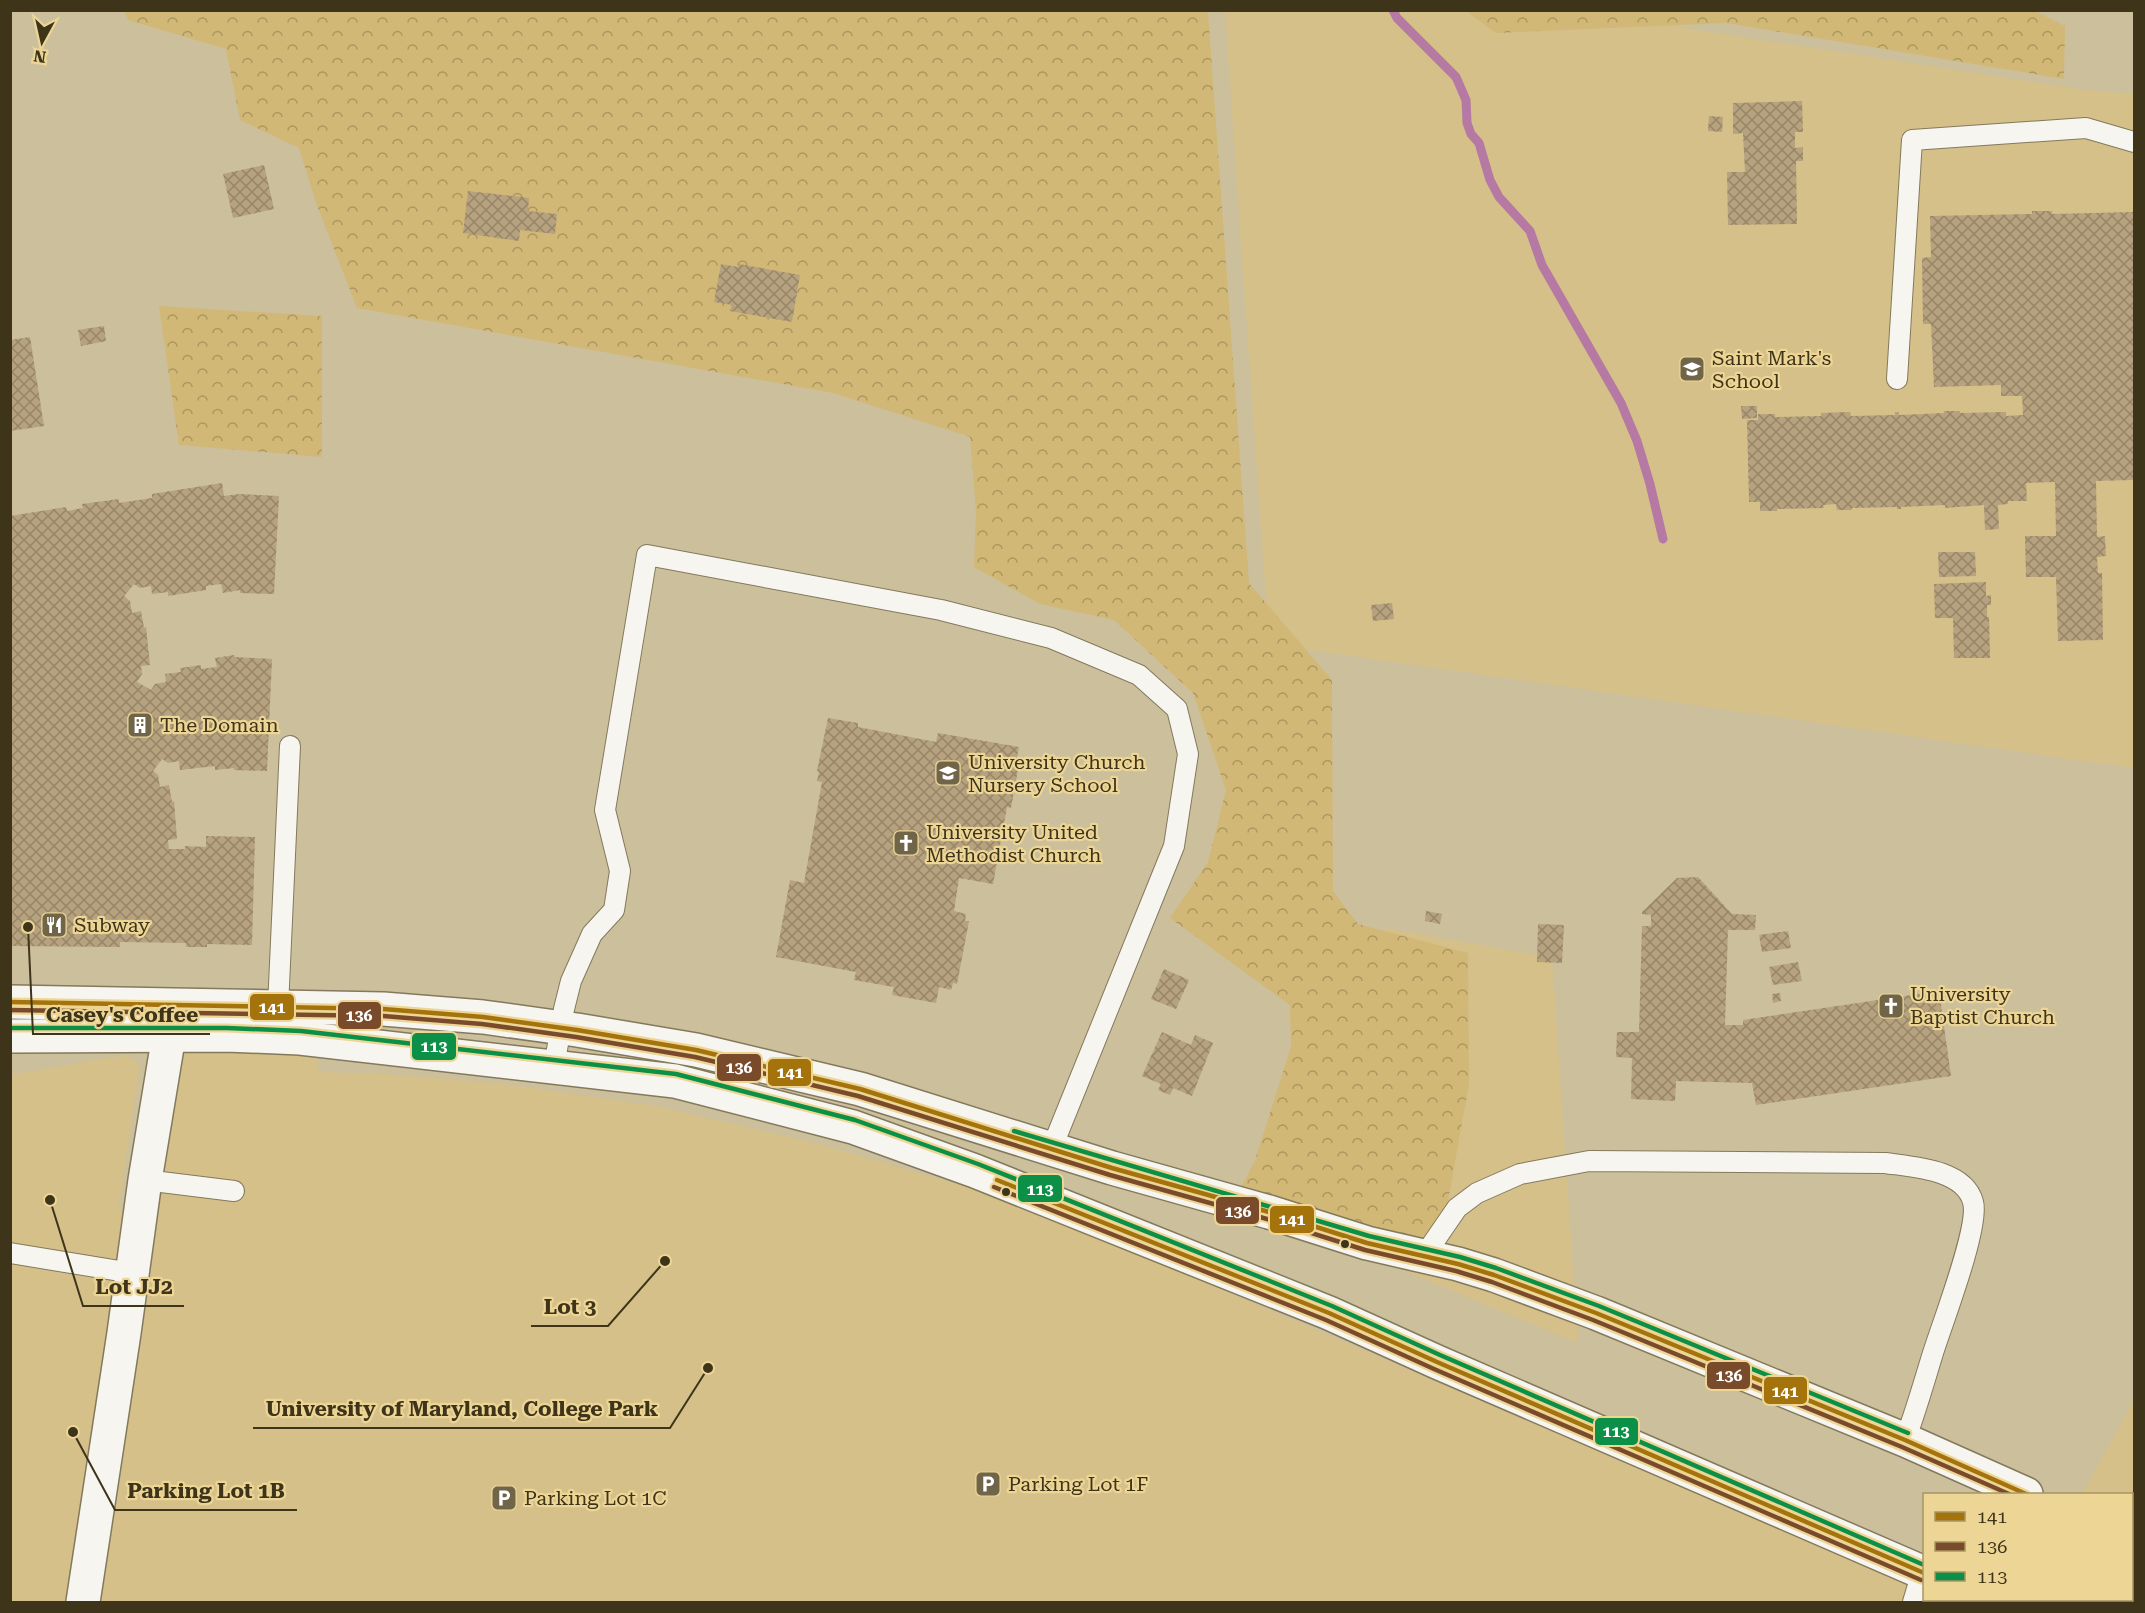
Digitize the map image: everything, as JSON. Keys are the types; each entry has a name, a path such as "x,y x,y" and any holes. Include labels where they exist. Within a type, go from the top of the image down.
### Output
{"street":[{"path":"10,1002 383,1009 483,1017 696,1050 860,1089 1051,1150 1367,1243 1494,1275 1596,1313 1905,1440 2024,1493"},
{"path":"83,1602 145,1180 169,1035"},
{"path":"10,1036 169,1035 300,1038 675,1081 853,1127 975,1171 1329,1314 1920,1583"}],"lane":[{"path":"1896,379 1912,140 2086,128 2134,142"},
{"path":"554,1067 571,981 592,934 614,910 620,871 605,810 647,555 952,612 1052,638 1139,675 1177,709 1188,754 1174,846 1051,1150"},
{"path":"278,1007 290,746"},
{"path":"1424,1256 1457,1208 1477,1193 1520,1174 1589,1161 1885,1163 1930,1170 1948,1176 1964,1188 1973,1202 1973,1221 1919,1403 1905,1440"},
{"path":"145,1180 234,1191"},
{"path":"10,1254 132,1273"}],"shaded area":[{"name":"Saint Mark's School","path":"1225,11 1574,11 2084,90 2134,94 2134,768 1269,644"},
{"path":"1387,928 1552,958 1578,1343 1267,1214"},
{"path":"316,1047 319,1072 386,1074 502,1084 656,1106 823,1145 963,1186 1055,1218 1923,1591 1923,1601 1953,1602 11,1602 10,1073 127,1056 135,1060 139,1069 118,1209 149,1214 181,1054 193,1050"},
{"path":"2134,1400 2134,1595 2133,1493 2083,1493"}],"green space":[{"path":"125,11 1228,11 1208,12 1249,583 1332,680 1333,891 1358,924 1468,953 1469,1084 1435,1274 1242,1186 1255,1160 1291,1047 1290,1005 1170,918 1208,862 1226,790 1193,693 1114,620 1040,604 974,567 976,511 970,437 833,393 357,308 316,203 299,148 240,120 226,49 128,20"},
{"path":"1466,11 2035,11 2065,26 2064,79 1726,23 1496,33"},
{"path":"159,306 322,316 322,457 179,445"}],"building":[{"path":"1802,101 1803,132 1795,132 1795,148 1803,147 1803,161 1796,161 1797,224 1728,225 1727,172 1745,172 1743,133 1733,134 1733,103"},
{"path":"1709,116 1723,117 1722,132 1708,131"},
{"path":"264,165 274,209 233,218 223,174"},
{"path":"468,191 529,198 528,211 557,214 555,234 520,230 519,241 463,233"},
{"path":"2032,211 2052,211 2052,214 2133,212 2134,480 2096,481 2097,537 2105,536 2106,556 2097,557 2098,573 2102,573 2103,640 2058,641 2056,577 2026,577 2025,536 2056,536 2055,482 2026,483 2027,501 2008,501 2008,504 1998,505 1999,529 1985,530 1984,505 1837,510 1836,504 1823,505 1824,508 1760,511 1760,502 1749,502 1747,420 1758,420 1758,414 1775,414 1775,417 1821,416 1821,413 1850,412 1851,416 1895,415 1895,412 1899,412 1899,415 1959,411 1960,413 2006,412 2006,416 2023,415 2022,396 2001,396 2001,385 1934,387 1931,324 1923,324 1922,258 1931,257 1930,216 2032,214"},
{"path":"721,264 738,267 739,264 800,275 792,322 730,311 732,305 714,302"},
{"path":"104,326 106,341 81,346 78,330"},
{"path":"30,337 44,426 10,431 10,340"},
{"path":"1741,406 1757,406 1757,418 1742,419"},
{"name":"The Domain","path":"222,483 224,496 239,494 279,496 274,594 240,593 240,590 223,593 221,584 206,586 206,590 168,596 168,592 152,594 151,586 140,588 134,584 124,596 130,601 132,613 141,611 144,628 146,627 150,665 141,666 142,674 137,682 151,690 155,684 166,682 165,674 181,672 180,668 201,665 201,669 217,667 215,658 234,655 235,657 272,659 267,771 234,770 234,768 215,770 215,766 180,770 179,761 168,763 162,759 153,771 158,775 160,787 169,785 172,802 174,801 177,839 168,840 169,849 185,849 185,846 206,847 206,836 255,837 252,945 207,944 207,947 186,947 186,943 120,942 120,947 11,946 10,516 66,507 67,511 83,508 82,504 119,499 119,503 152,498 152,494"},
{"path":"1938,552 1975,552 1976,576 1939,577"},
{"path":"1986,582 1986,596 1991,595 1991,605 1987,605 1990,658 1954,658 1953,618 1935,618 1934,584"},
{"path":"1392,603 1394,619 1373,621 1371,605"},
{"name":"University United Methodist Church","path":"828,718 858,723 858,727 936,742 938,733 1019,747 1016,763 1019,764 1011,808 1007,807 993,884 959,878 954,911 966,914 965,921 969,921 957,984 953,983 951,990 939,987 936,1003 892,995 894,987 854,980 856,972 776,957 790,880 804,883 822,782 817,781 819,772 817,771"},
{"name":"University Baptist Church","path":"1698,877 1732,914 1756,915 1755,930 1728,930 1725,1025 1743,1025 1743,1020 1939,991 1951,1076 1756,1105 1752,1083 1676,1081 1675,1101 1631,1099 1632,1058 1616,1057 1617,1032 1639,1032 1642,926 1651,926 1651,915 1642,914 1642,912 1677,878"},
{"path":"1426,911 1442,914 1440,924 1425,921"},
{"path":"1538,924 1564,925 1562,963 1537,962"},
{"path":"1788,931 1791,948 1762,952 1759,935"},
{"path":"1798,962 1802,981 1773,985 1769,967"},
{"path":"1164,969 1189,980 1176,1009 1151,999"},
{"path":"1780,993 1781,1001 1773,1003 1772,994"},
{"path":"1162,1032 1191,1045 1195,1035 1213,1043 1192,1096 1173,1088 1170,1095 1158,1090 1161,1084 1142,1076"}],"waterway":[{"path":"1393,10 1397,18 1456,77 1466,100 1467,123 1471,134 1479,143 1490,180 1499,197 1530,231 1542,265 1621,403 1637,441 1663,539"}],"transit line":[{"name":"141","path":"10,1002 383,1009 483,1017 696,1050 860,1089 1112,1168 1269,1212 1367,1243 1458,1264 1494,1275 1596,1313 1905,1440 2024,1493"},
{"name":"136","path":"10,1010 383,1016 482,1024 695,1057 858,1096 1110,1175 1267,1219 1365,1250 1456,1271 1492,1282 1593,1320 1902,1447 2007,1493"},
{"name":"113","path":"10,1028 227,1028 301,1031 676,1074 855,1120 978,1164 1332,1306 1923,1565"},
{"name":"113","path":"1014,1131 1369,1236 1460,1257 1496,1268 1599,1306 1908,1433"},
{"name":"141","path":"997,1180 1329,1313 1923,1573"},
{"name":"136","path":"994,1187 1326,1320 1921,1580"}],"place":[{"name":"Saint Mark's School","path":"1692,369"},
{"name":"The Domain","path":"140,725"},
{"name":"University Church Nursery School","path":"948,773"},
{"name":"University United Methodist Church","path":"906,843"},
{"name":"Subway","path":"54,925"},
{"name":"Casey's Coffee","path":"28,927"},
{"name":"University Baptist Church","path":"1891,1006"},
{"name":"Lot JJ2","path":"50,1200"},
{"name":"Lot 3","path":"665,1261"},
{"name":"University of Maryland, College Park","path":"708,1368"},
{"name":"Parking Lot 1B","path":"73,1432"},
{"name":"Parking Lot 1F","path":"988,1484"},
{"name":"Parking Lot 1C","path":"504,1498"}]}
